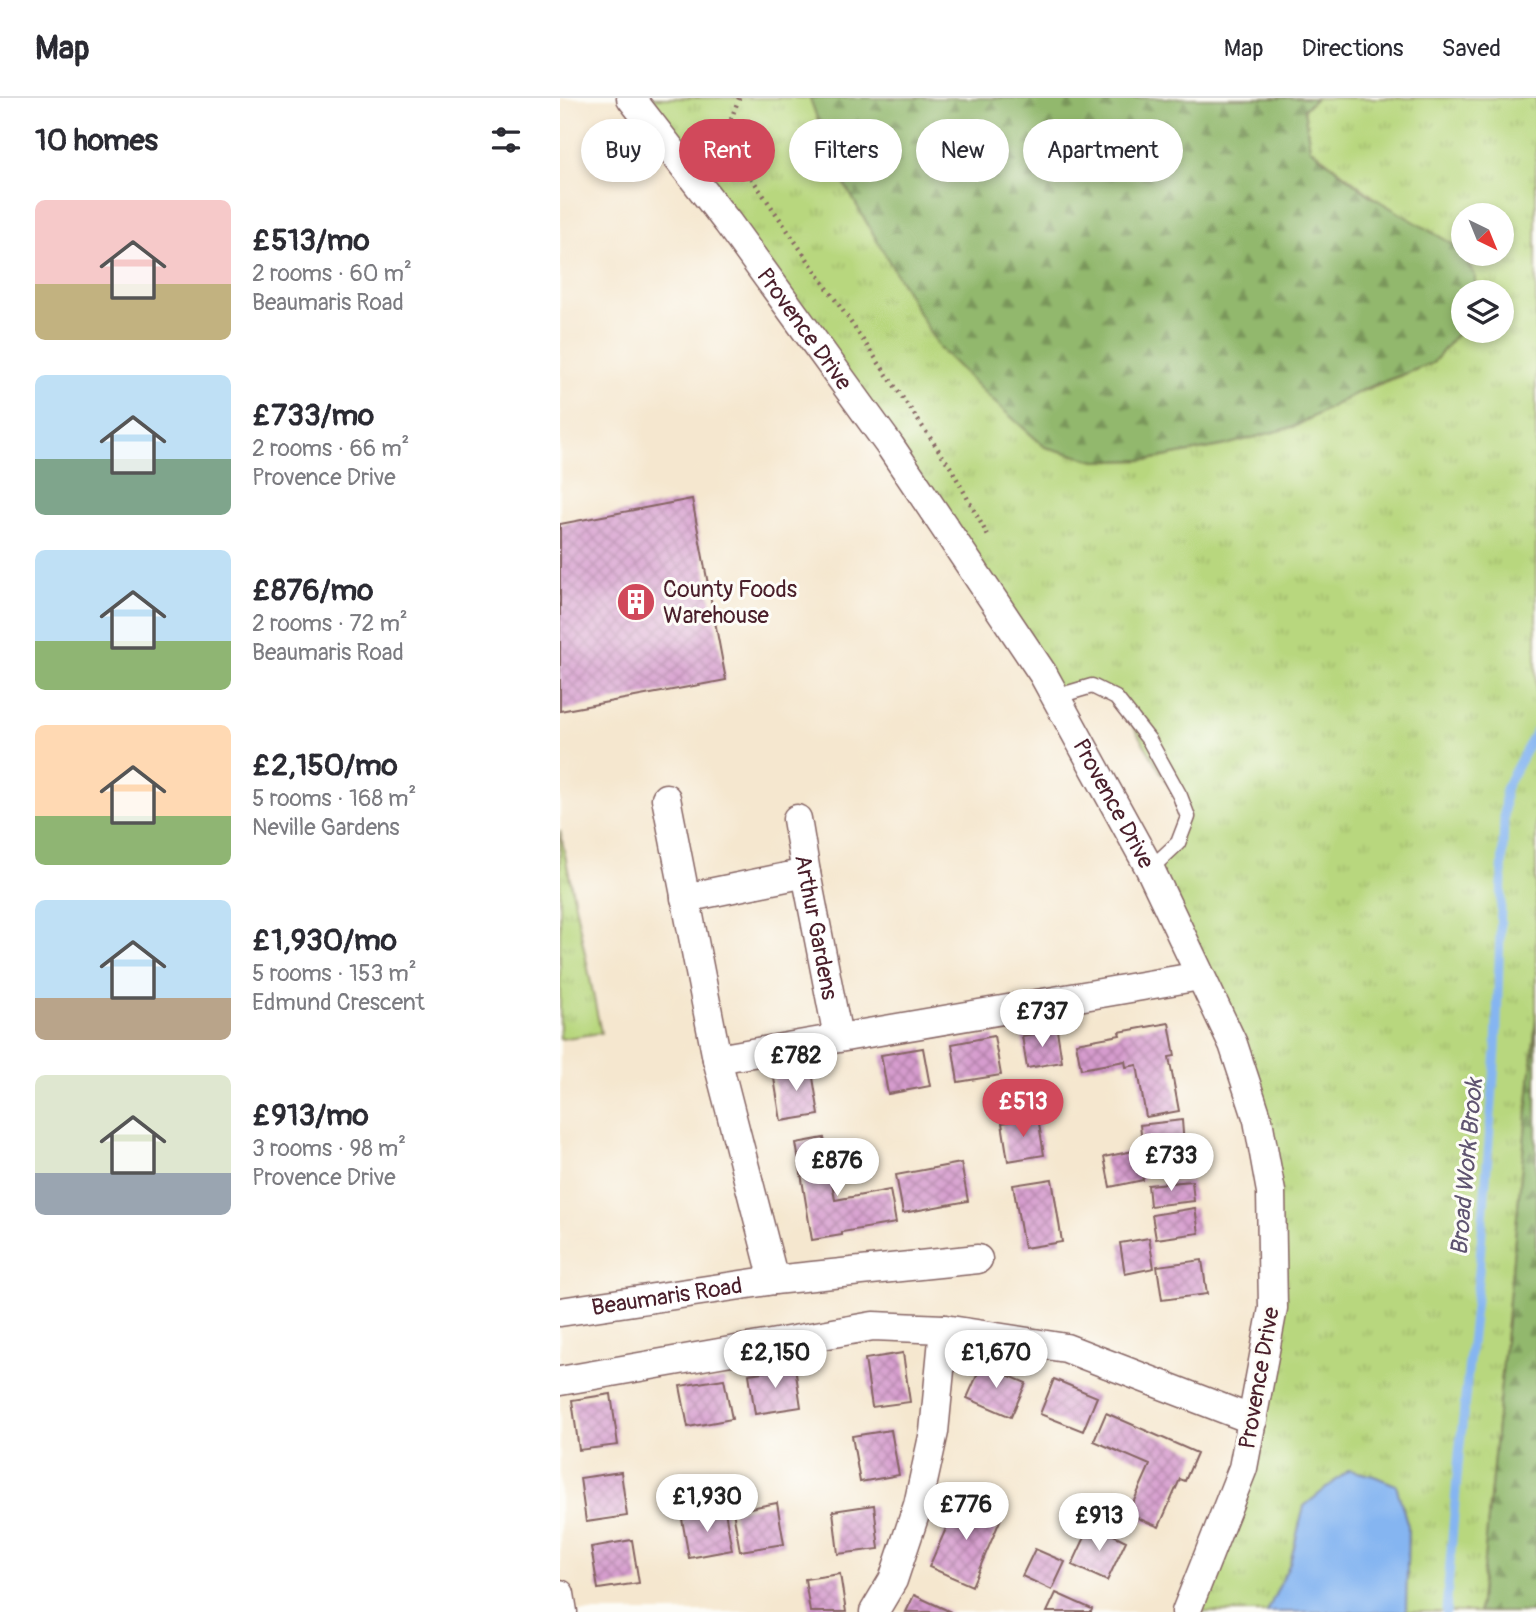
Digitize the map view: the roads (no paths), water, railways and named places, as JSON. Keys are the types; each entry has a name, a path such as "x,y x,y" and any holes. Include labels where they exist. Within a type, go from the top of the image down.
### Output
{"street":[{"name":"Provence Drive","path":"631,98 728,223 890,446 1043,674 1150,869 1233,1044 1258,1120 1271,1192 1273,1308 1243,1468 1186,1612"},
{"name":"Beaumaris Road","path":"666,797 716,1059 774,1280"},
{"name":"Arthur Gardens","path":"797,819 838,1037"},
{"path":"685,898 806,873"},
{"path":"716,1059 1200,976"},
{"name":"Beaumaris Road","path":"560,1312 774,1280 978,1259"},
{"path":"560,1381 873,1326 944,1329 1066,1348 1253,1420"},
{"path":"874,1612 892,1580 918,1505 934,1432 944,1329"},
{"path":"560,1594 563,1612"}],"lane":[{"path":"1055,696 1092,687 1116,698 1149,740 1180,796 1188,817 1178,843 1150,869"}],"water":[{"path":"1349,1470 1396,1485 1408,1526 1406,1612 1267,1612 1290,1563 1304,1506"}],"waterway":[{"name":"Broad Work Brook","path":"1446,1612 1459,1454 1479,1271 1496,1050 1505,789 1536,731"}],"place":[{"name":"County Foods Warehouse","path":"636,602"}]}
